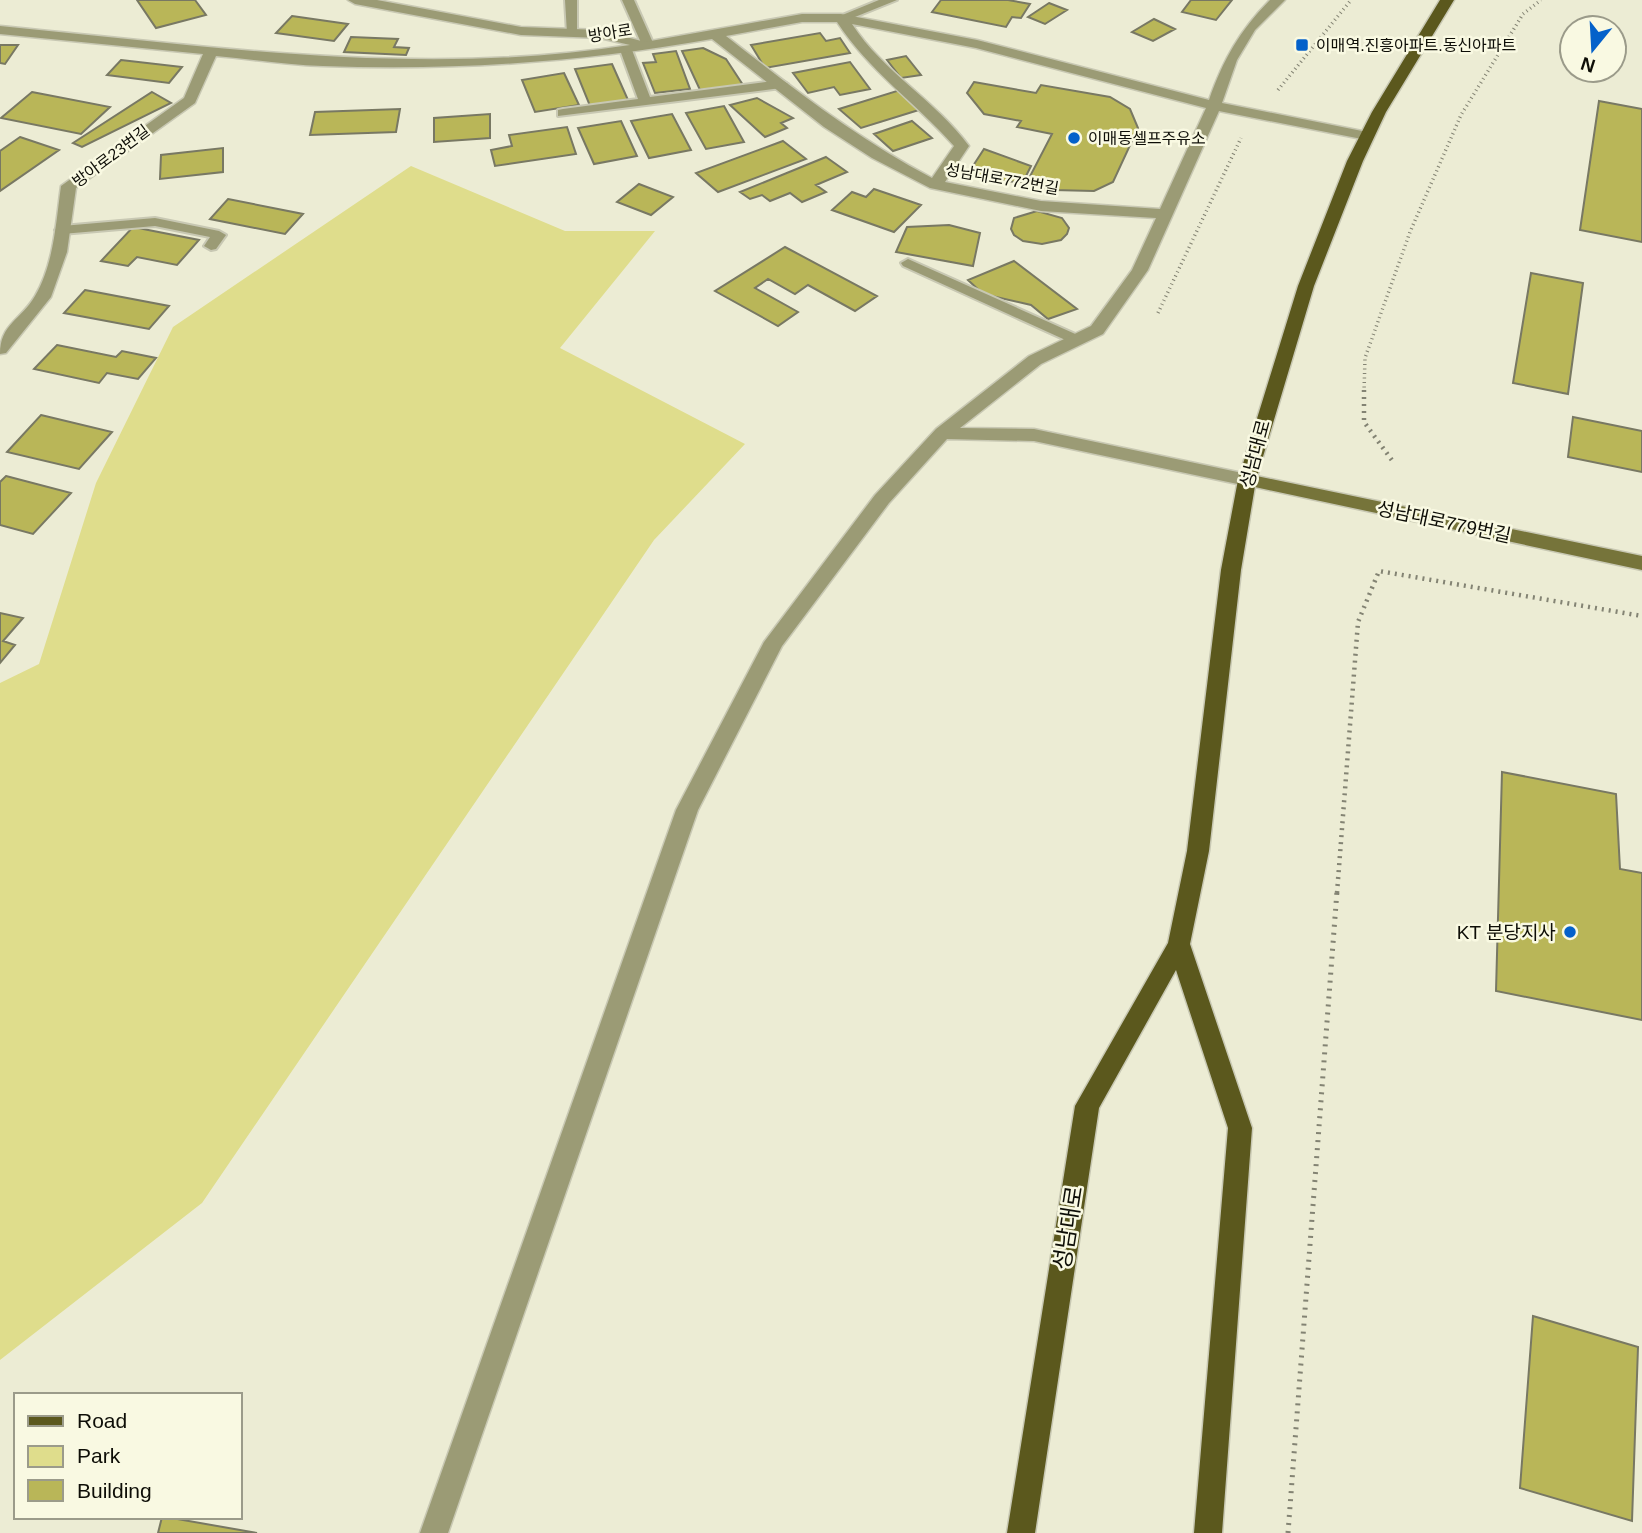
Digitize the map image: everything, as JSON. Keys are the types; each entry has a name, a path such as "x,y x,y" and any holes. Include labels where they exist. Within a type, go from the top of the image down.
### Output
{"main road":[{"name":"성남대로","path":"1021,1533 1087,1106 1179,944 1198,852 1231,569 1247,480 1306,286 1367,136 1447,0"},
{"path":"1179,944 1240,1128 1208,1533"}],"street":[{"path":"355,0 521,31 600,34 648,45"},
{"path":"434,1533 687,810 774,642 882,499 942,433 1035,360 1097,330 1140,270 1214,106 1230,60 1250,28 1278,0"},
{"name":"방아로","path":"2,31 323,62 510,61 626,50 712,32 802,18 842,18 977,44 1214,106 1367,136"},
{"path":"842,18 862,50 930,110 962,146 935,186"},
{"name":"성남대로772번길","path":"712,32 781,83 829,124 877,155 935,186 1041,206 1165,214"},
{"name":"방아로23번길","path":"0,349 43,298 60,252 69,186 190,100 211,52"},
{"path":"942,433 1034,435 1247,480"},
{"name":"성남대로779번길","path":"1247,480 1642,564"}],"lane":[{"path":"571,0 573,33"},
{"path":"628,0 648,45"},
{"path":"842,18 891,0"},
{"path":"626,50 645,102"},
{"path":"563,113 781,83"},
{"path":"62,230 155,222 219,235 211,246"},
{"path":"908,263 1077,340"}],"path":[{"path":"1271,98 1351,0"},
{"path":"1394,463 1364,422 1365,358 1410,232 1461,116 1523,14 1541,0"},
{"path":"1158,313 1241,138"},
{"path":"1288,1533 1358,622 1372,594 1379,571 1642,616"}],"green space":[{"path":"411,166 565,231 655,231 560,348 745,444 654,540 202,1203 0,1360 0,683 39,664 96,483 173,327"}],"building":[{"path":"137,0 195,0 206,15 156,28"},
{"path":"941,0 1008,0 1030,4 1021,18 1012,17 1006,27 932,12"},
{"path":"1191,0 1232,0 1216,20 1182,12"},
{"path":"1049,3 1067,10 1045,24 1028,17"},
{"path":"292,16 348,24 334,41 276,33"},
{"path":"1154,19 1175,29 1153,41 1132,32"},
{"path":"820,33 826,41 840,38 850,53 765,68 751,45"},
{"path":"351,37 398,39 394,47 409,48 406,55 344,52"},
{"path":"0,45 18,45 5,64 0,63"},
{"path":"703,48 726,59 743,85 700,90 682,51"},
{"path":"676,51 690,89 655,93 643,63 656,62 653,54"},
{"path":"906,56 921,75 901,78 887,60"},
{"path":"121,60 182,67 169,83 107,75"},
{"path":"850,62 870,89 840,95 834,87 808,93 793,73"},
{"path":"612,64 628,100 590,106 575,69"},
{"path":"564,73 579,105 535,112 522,80"},
{"path":"974,82 1036,93 1041,85 1110,97 1130,109 1138,128 1113,182 1094,191 1053,190 1026,184 1052,134 1017,127 1021,121 984,114 967,93"},
{"path":"900,90 922,109 861,128 839,109"},
{"path":"32,92 110,107 81,134 1,118"},
{"path":"152,92 171,103 82,147 73,143"},
{"path":"757,98 793,118 781,123 787,128 765,137 730,105"},
{"path":"1599,101 1642,109 1642,242 1580,230"},
{"path":"724,106 744,142 706,149 686,113"},
{"path":"400,109 396,132 310,135 315,112"},
{"path":"490,114 490,138 434,142 434,118"},
{"path":"672,114 691,150 649,158 631,121"},
{"path":"621,121 637,156 594,164 578,128"},
{"path":"912,121 932,138 893,151 874,134"},
{"path":"567,127 576,154 495,166 491,150 512,146 509,135"},
{"path":"20,137 59,150 0,191 0,151"},
{"path":"783,141 806,159 718,192 696,173"},
{"path":"223,148 223,172 160,179 161,155"},
{"path":"984,149 1031,166 1023,182 990,181 969,172"},
{"path":"826,157 847,172 816,185 826,192 802,202 790,193 770,201 762,195 750,199 740,192"},
{"path":"639,184 673,197 651,215 617,202"},
{"path":"874,189 921,205 894,232 832,210 852,192 866,197"},
{"path":"228,199 303,214 285,234 210,219"},
{"path":"1037,211 1062,218 1069,228 1067,234 1061,240 1042,244 1023,241 1014,235 1011,229 1014,218"},
{"path":"949,225 980,233 973,266 896,252 907,227"},
{"path":"133,227 199,240 177,265 137,257 128,266 101,261"},
{"path":"785,247 877,296 855,311 808,285 795,294 768,279 755,288 798,312 778,326 715,291"},
{"path":"1014,261 1077,309 1048,319 1031,305 983,294 968,280"},
{"path":"1531,273 1583,283 1568,394 1513,383"},
{"path":"85,290 169,306 149,329 64,313"},
{"path":"57,345 116,357 122,351 156,358 138,379 107,373 99,383 34,369"},
{"path":"41,415 112,432 79,469 7,452"},
{"path":"1573,417 1642,431 1642,472 1568,457"},
{"path":"6,476 71,493 33,534 0,525 0,482"},
{"path":"0,613 23,618 3,641 15,645 0,663"},
{"name":"KT 분당지사","path":"1502,772 1616,794 1620,869 1642,873 1642,1020 1496,991"},
{"path":"1533,1316 1638,1347 1632,1521 1520,1488"},
{"path":"162,1519 177,1519 257,1533 158,1533"}],"place":[{"name":"이매역.진흥아파트.동신아파트","path":"1302,45"},
{"name":"이매동셀프주유소","path":"1074,138"},
{"name":"KT 분당지사","path":"1570,932"}]}
